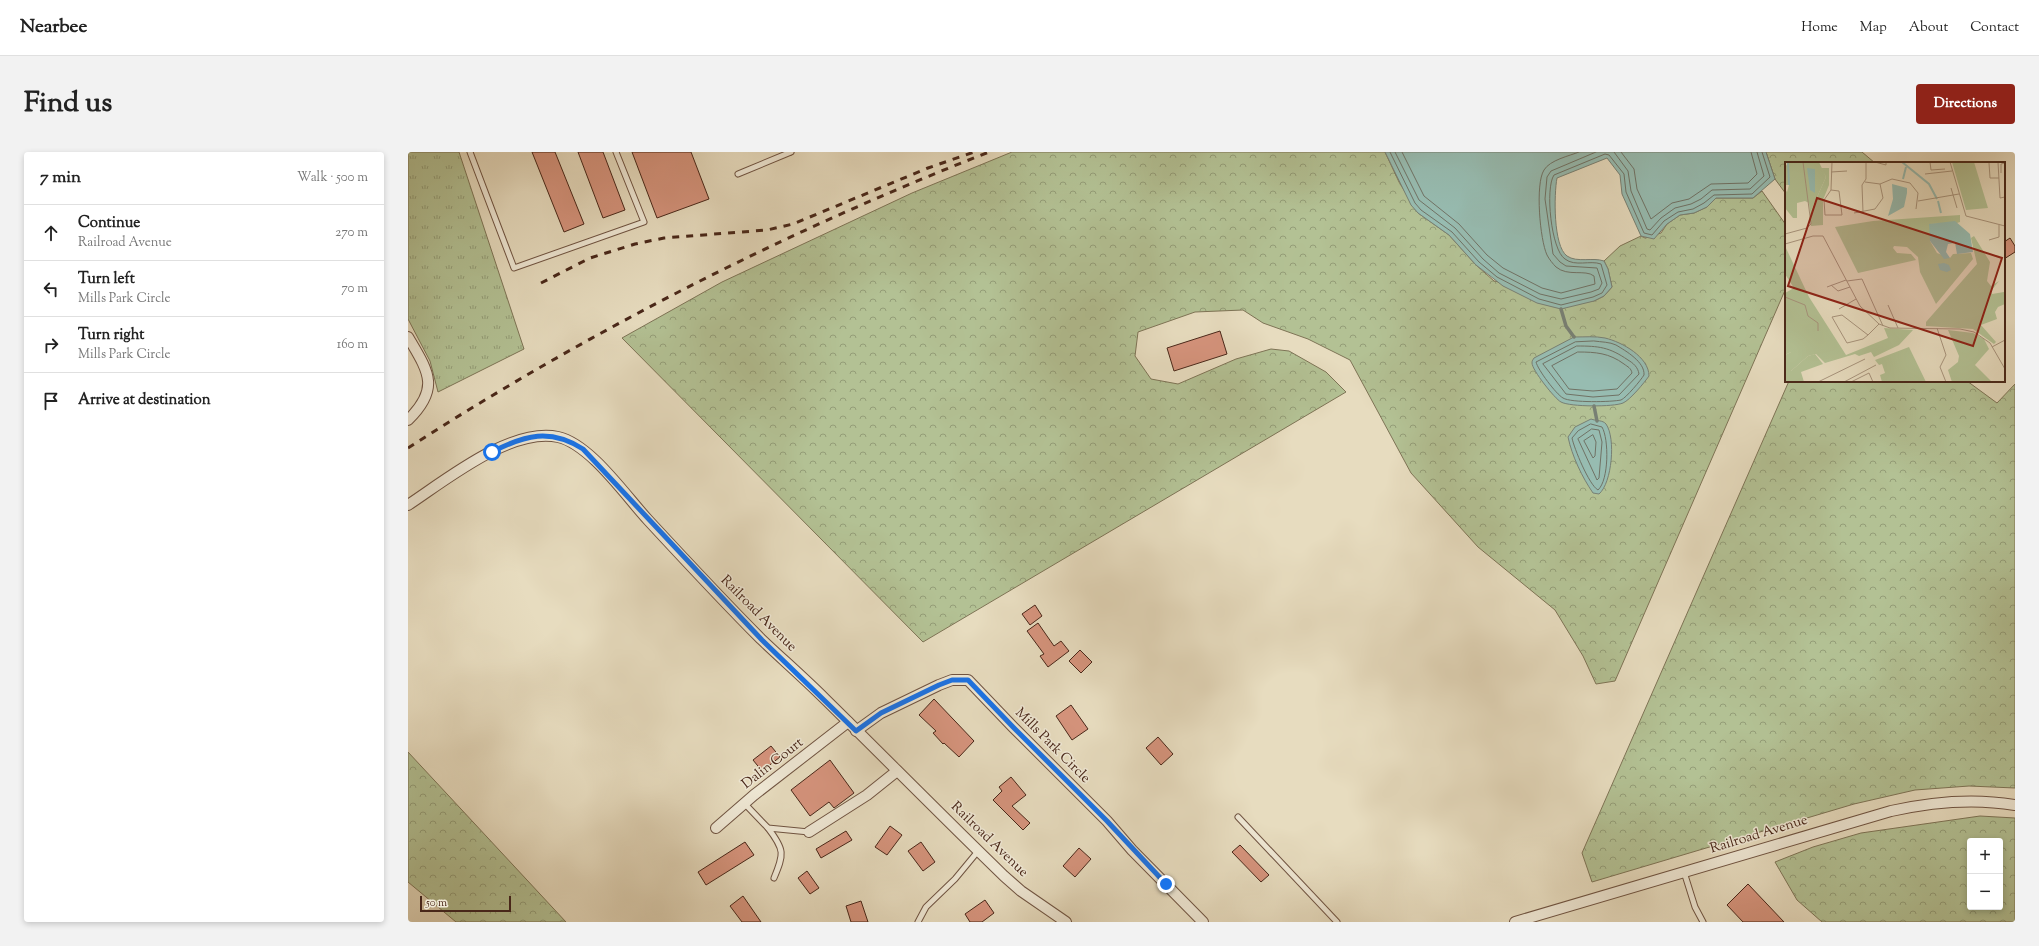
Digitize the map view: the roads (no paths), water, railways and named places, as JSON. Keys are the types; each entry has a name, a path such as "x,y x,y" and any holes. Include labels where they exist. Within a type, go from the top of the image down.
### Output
{"street":[{"path":"408,338 424,366 428,377 428,392 424,402 408,420"},
{"name":"Railroad Avenue","path":"408,505 475,462 511,442 536,436 557,437 569,441 593,458 688,564 762,640 897,771 1021,891 1066,922"},
{"name":"Mills Park Circle","path":"856,731 881,713 939,685 952,680 968,680 1203,922"},
{"name":"Dalin Court","path":"716,828 848,722"},
{"path":"809,832 867,795 897,771"},
{"name":"Railroad Avenue","path":"1515,922 1891,810 1946,802 1981,802 2015,805"}],"lane":[{"path":"470,152 514,268 644,222 616,152"},
{"path":"738,174 791,152"},
{"path":"745,804 768,828 782,849 782,858 774,878"},
{"path":"1238,817 1337,922"},
{"path":"768,828 809,832"},
{"path":"918,922 926,907 955,879 979,850"},
{"path":"1684,872 1694,908 1703,922"}],"water":[{"path":"1385,152 1766,152 1775,179 1753,198 1716,198 1707,207 1694,213 1680,215 1667,224 1654,239 1641,236 1622,194 1620,175 1607,158 1557,178 1555,207 1557,231 1562,250 1571,258 1604,261 1608,269 1612,287 1604,296 1594,301 1561,309 1537,303 1503,286 1476,265 1449,235 1418,213 1411,205"},
{"path":"1574,337 1605,338 1619,343 1640,357 1648,369 1649,376 1633,395 1623,403 1592,406 1573,405 1561,402 1544,384 1533,367 1532,361 1534,358"},
{"path":"1591,419 1601,421 1606,424 1611,439 1612,449 1610,471 1599,494 1593,493 1585,480 1575,459 1568,437 1575,427"}],"waterway":[{"path":"1561,309 1566,326 1574,337"},
{"path":"1594,406 1597,421"}],"railway":[{"path":"541,283 590,258 635,244 664,238 767,230 793,224 928,168 974,152"},
{"path":"408,448 548,363 691,285 839,215 989,152"}]}
